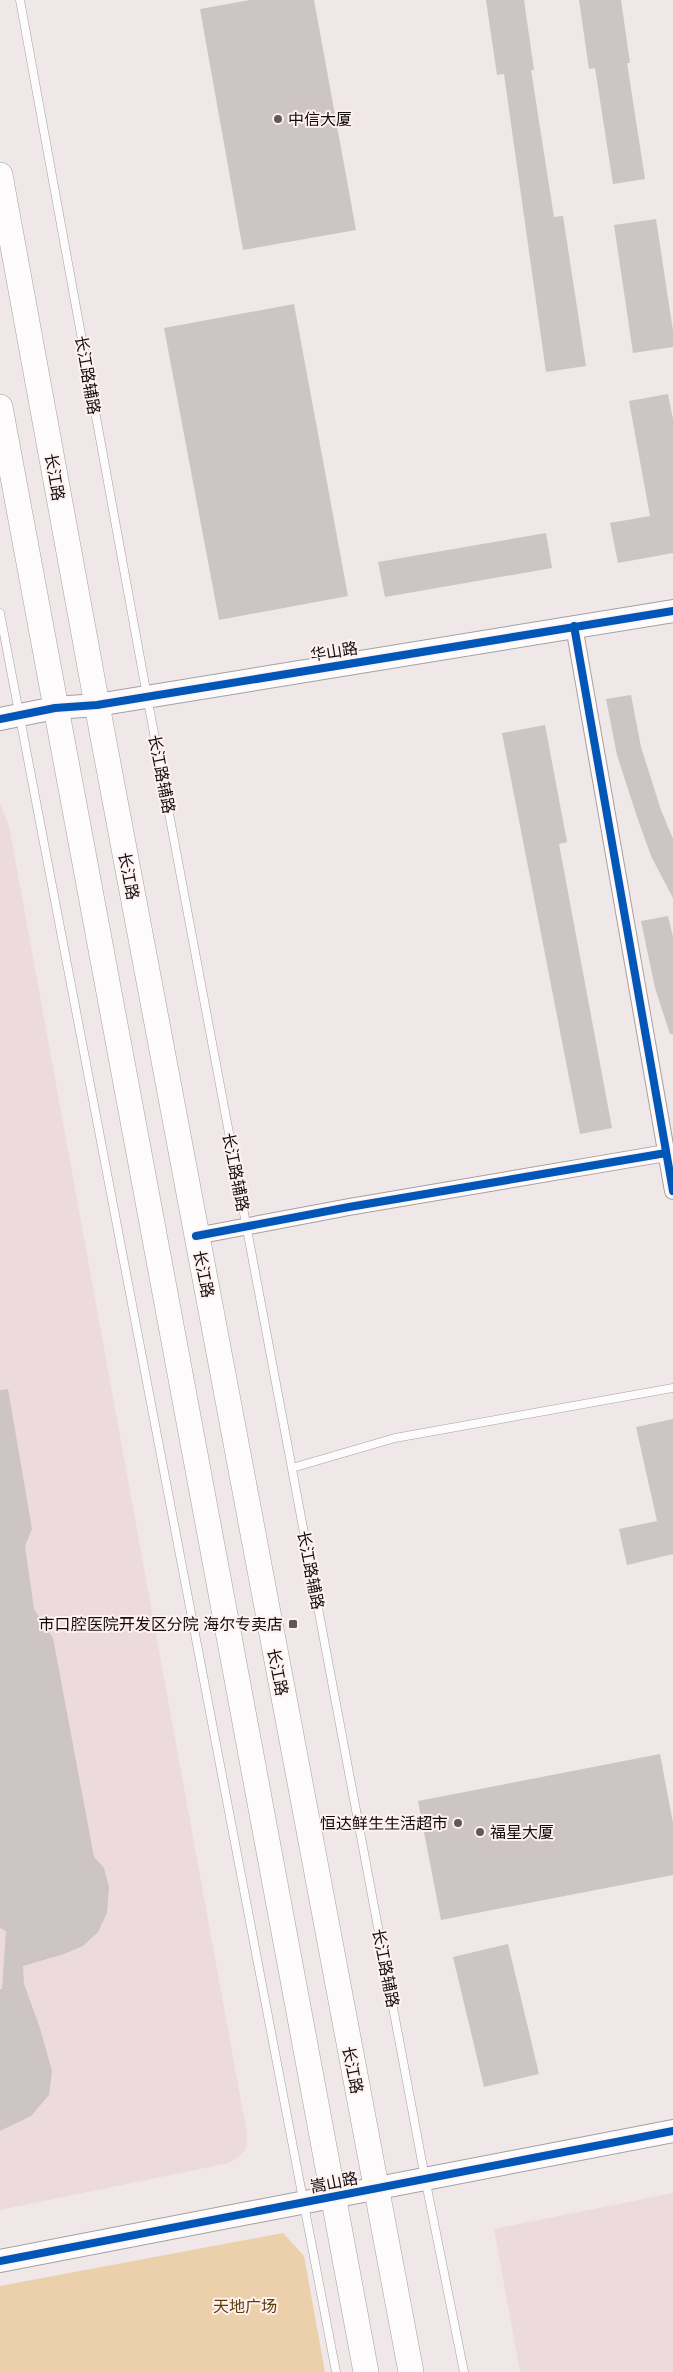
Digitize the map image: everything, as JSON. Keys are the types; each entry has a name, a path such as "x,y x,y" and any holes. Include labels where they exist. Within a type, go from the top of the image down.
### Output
{"main road":[{"name":"长江路","path":"0,175 196,1236 411,2372"},
{"path":"0,407 366,2372"}],"street":[{"name":"华山路","path":"9,716 55,708 97,705 673,611"},
{"path":"574,626 673,1191"},
{"path":"196,1236 666,1153"},
{"name":"嵩山路","path":"0,2261 673,2131"}],"lane":[{"name":"长江路辅路","path":"20,0 147,696 425,2178 464,2372"},
{"path":"0,613 9,716 336,2372"},
{"path":"292,1468 395,1438 673,1388"}],"shaded area":[{"path":"0,803 9,826 247,2134 246,2149 239,2157 229,2163 0,2210"},
{"path":"673,2193 673,2372 520,2372 494,2229"}],"green space":[{"name":"天地广场","path":"283,2233 304,2256 325,2372 0,2372 0,2286"}],"building":[{"name":"中信大厦","path":"250,0 314,0 356,230 243,250 200,9"},
{"path":"486,0 524,0 534,70 531,70 554,217 563,216 586,366 546,372 504,74 497,75"},
{"path":"579,0 621,0 630,63 627,63 645,179 613,184 595,68 589,69"},
{"path":"656,219 673,331 673,347 633,353 614,225"},
{"path":"294,304 348,596 219,620 164,328"},
{"path":"668,394 673,419 673,553 618,563 610,523 650,516 629,401"},
{"path":"546,533 552,568 385,597 378,562"},
{"path":"631,695 641,747 661,810 673,839 673,898 651,856 617,755 606,699"},
{"path":"545,725 567,842 559,844 612,1128 580,1134 502,733"},
{"path":"668,916 673,937 673,1034 670,1034 655,988 641,921"},
{"path":"8,1389 32,1529 25,1546 34,1609 53,1638 94,1857 104,1868 109,1887 107,1913 98,1932 83,1946 64,1954 23,1966 24,1984 40,2028 52,2071 49,2095 31,2116 0,2131 0,1989 2,1989 6,1931 0,1928 0,1390"},
{"path":"673,1419 673,1554 627,1565 619,1529 657,1521 636,1427"},
{"path":"660,1754 673,1823 673,1875 441,1920 418,1801"},
{"path":"508,1944 539,2074 484,2087 453,1957"}],"cycle path":[{"path":"0,719 55,708 97,705 673,611"},
{"path":"574,626 673,1191"},
{"path":"196,1236 349,1207 666,1153"},
{"path":"0,2261 673,2131"}],"place":[{"name":"中信大厦","path":"278,119"},
{"name":"市口腔医院开发区分院 海尔专卖店","path":"293,1624"},
{"name":"恒达鲜生生活超市","path":"458,1823"},
{"name":"福星大厦","path":"480,1832"}]}
